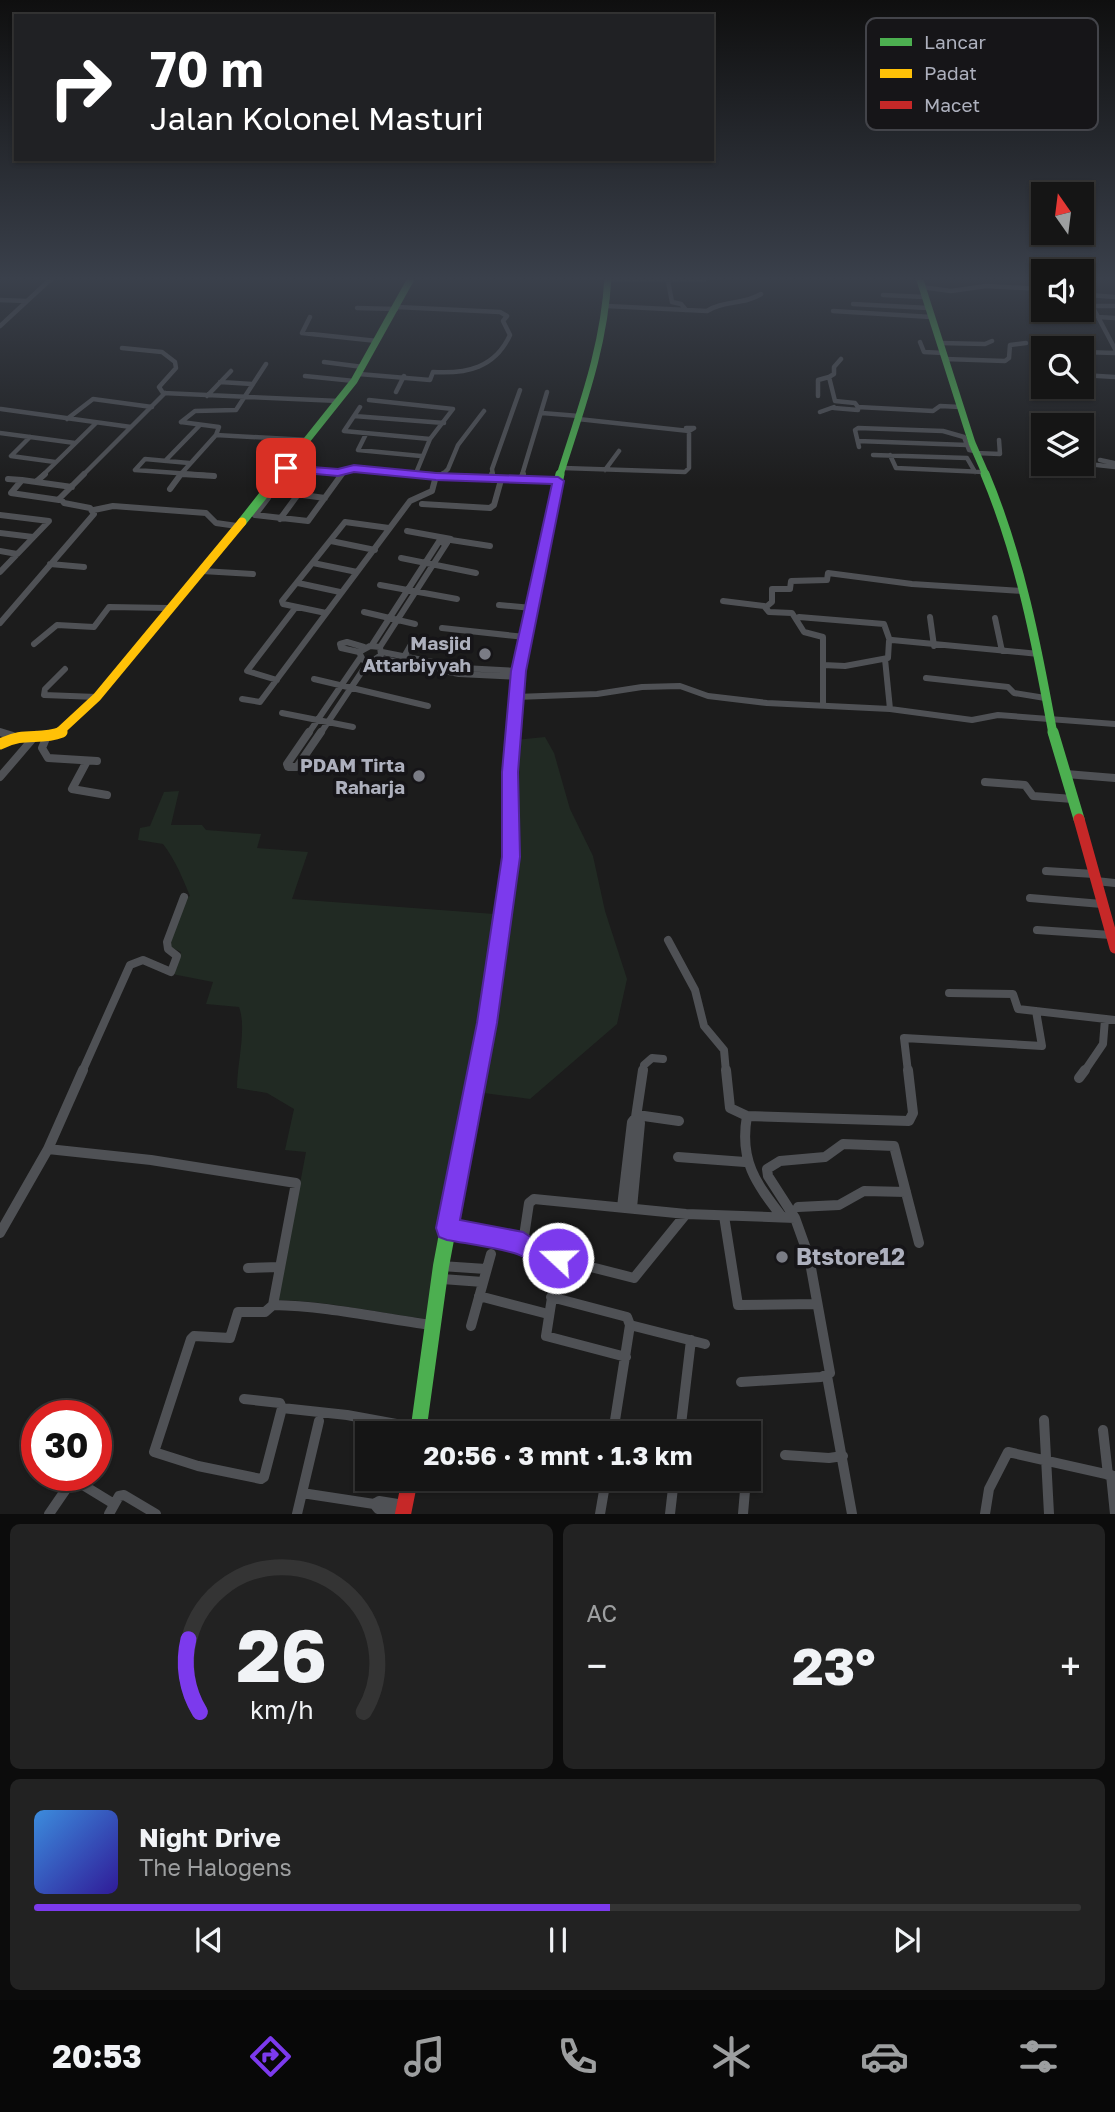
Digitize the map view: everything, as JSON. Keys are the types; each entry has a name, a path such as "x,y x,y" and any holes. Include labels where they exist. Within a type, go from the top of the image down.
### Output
{"street":[{"path":"122,348 162,352 175,362 176,368 159,387 166,393 339,401"},
{"path":"344,471 310,520 280,519 255,514 339,401 373,348"},
{"path":"305,376 358,374 430,380 433,372 467,372 489,364 499,358 504,348"},
{"path":"419,1421 447,1228 487,1023 511,857 510,772 518,674 558,481 600,348"},
{"path":"922,348 923,352 963,348"},
{"path":"942,348 979,472"},
{"path":"943,351 1005,361 1009,358 1010,348"},
{"path":"1094,352 1115,351"},
{"path":"818,396 818,380 834,374 834,367 841,359"},
{"path":"324,362 358,374"},
{"path":"170,489 179,474 216,435 219,428 181,422 192,412 236,410 266,365"},
{"path":"207,396 231,371"},
{"path":"396,392 404,376"},
{"path":"1094,376 1115,377"},
{"path":"829,377 835,401 834,408"},
{"path":"220,382 252,384"},
{"path":"493,480 492,469 520,390"},
{"path":"521,479 547,392"},
{"path":"60,500 166,393"},
{"path":"66,419 93,399 152,407"},
{"path":"369,400 451,408 453,412 430,439 416,474"},
{"path":"835,401 855,403 864,428"},
{"path":"820,412 825,408 933,411 940,406 961,407"},
{"path":"360,407 343,429 366,434 430,439"},
{"path":"1,410 131,427"},
{"path":"242,699 260,702 410,501 432,491 439,476 448,470 454,451 484,411"},
{"path":"542,411 688,429 688,471 563,468"},
{"path":"354,416 444,423"},
{"path":"37,481 96,423"},
{"path":"165,461 200,425"},
{"path":"973,449 964,437 943,431 855,428 858,444 973,449 1000,454 999,440"},
{"path":"0,433 75,443"},
{"path":"366,434 358,450 421,456"},
{"path":"216,435 308,440"},
{"path":"30,437 11,456 55,462"},
{"path":"605,470 616,459 619,451"},
{"path":"873,455 967,458 979,472 998,505 1039,654 1050,718 1115,948"},
{"path":"890,456 896,468 979,472"},
{"path":"189,463 144,459 135,470 214,476"},
{"path":"616,459 619,471"},
{"path":"1100,460 1115,465"},
{"path":"1094,464 1115,465"},
{"path":"288,469 354,469 493,480 558,481"},
{"path":"0,732 13,736 67,730 288,469"},
{"path":"280,519 315,471"},
{"path":"8,479 72,487"},
{"path":"22,480 11,494 60,500 94,510 113,506 206,513 216,523 237,526"},
{"path":"422,504 491,508 501,480"},
{"path":"273,491 325,498"},
{"path":"0,623 92,517 94,510"},
{"path":"0,515 48,519 18,554 4,564 0,572"},
{"path":"326,613 282,603 347,522 389,528"},
{"path":"407,531 444,540 490,546"},
{"path":"0,533 33,537"},
{"path":"371,651 369,661 345,688 317,719 287,764 288,767 297,767 345,688 444,540"},
{"path":"331,541 375,550"},
{"path":"0,551 18,554"},
{"path":"401,558 427,566 475,573"},
{"path":"313,563 357,572"},
{"path":"50,564 84,567"},
{"path":"202,571 253,574"},
{"path":"723,601 766,607 772,602 772,589 790,589 791,581 825,581 828,573 912,584 1022,591"},
{"path":"298,583 340,592"},
{"path":"380,585 410,593 457,599"},
{"path":"499,605 532,608"},
{"path":"34,644 57,625 94,627 109,607 169,608"},
{"path":"277,680 247,671 296,607"},
{"path":"766,607 769,612 793,612 799,617 804,632 824,638 823,705"},
{"path":"363,612 392,621 415,624"},
{"path":"799,617 884,624 889,637 890,656 845,666 823,665"},
{"path":"930,617 934,646"},
{"path":"995,618 1002,652"},
{"path":"442,628 525,637"},
{"path":"889,637 934,646 1039,654"},
{"path":"405,656 413,640"},
{"path":"371,651 405,656 426,664"},
{"path":"371,651 459,674 518,674"},
{"path":"885,659 890,709"},
{"path":"65,669 45,689 44,695 97,697"},
{"path":"926,678 1008,687 1014,693 1045,698"},
{"path":"314,680 428,706"},
{"path":"515,697 597,694 642,687 680,686 715,697 890,709 956,719 972,720 998,715 1115,724"},
{"path":"282,713 353,727"},
{"path":"41,735 42,748 48,758 97,761"},
{"path":"0,778 41,735"},
{"path":"0,744 13,736"},
{"path":"87,761 72,789 107,795"},
{"path":"1066,775 1115,778"},
{"path":"985,782 1025,785 1033,796 1074,800"},
{"path":"1046,871 1095,877 1115,883"},
{"path":"0,1233 48,1149 130,965 135,961 148,961 171,972 177,956 168,949 167,942 184,897"},
{"path":"1030,898 1102,904"},
{"path":"1037,930 1111,935"},
{"path":"668,940 695,990 704,1026 724,1050 730,1108 747,1116 909,1121 913,1114 904,1038 1043,1046 1036,1011"},
{"path":"949,993 1013,994 1018,1009 1110,1019 1101,1051 1079,1079"},
{"path":"627,1208 632,1122 636,1116 644,1065 652,1058 663,1059"},
{"path":"636,1116 679,1121"},
{"path":"747,1116 744,1131 745,1161 782,1217"},
{"path":"852,1514 827,1376 830,1369 809,1257 797,1212 768,1176 767,1169 780,1161 825,1157 843,1144 894,1146 919,1243"},
{"path":"48,1149 151,1160 296,1183 273,1305 265,1312 238,1312 230,1338 194,1336 191,1339 154,1452 198,1466 261,1479 264,1477 282,1408 280,1403 244,1399"},
{"path":"678,1157 745,1161"},
{"path":"523,1244 529,1203 534,1199 686,1214 782,1217 839,1205 864,1191 906,1192"},
{"path":"666,1212 676,1221 677,1226"},
{"path":"447,1228 523,1244 532,1252 634,1278 686,1214"},
{"path":"724,1216 738,1305 817,1304"},
{"path":"471,1326 491,1254"},
{"path":"441,1266 486,1269"},
{"path":"248,1268 279,1267"},
{"path":"556,1272 545,1332 551,1339 626,1357"},
{"path":"439,1279 483,1282"},
{"path":"479,1296 548,1314"},
{"path":"551,1297 627,1317 630,1325 615,1421"},
{"path":"273,1305 317,1306 361,1316 432,1325"},
{"path":"630,1325 705,1343"},
{"path":"681,1421 691,1340"},
{"path":"741,1382 827,1376"},
{"path":"282,1408 347,1415 374,1421"},
{"path":"1044,1420 1049,1514"},
{"path":"297,1514 319,1421"},
{"path":"1103,1430 1115,1514"},
{"path":"985,1514 985,1497 1006,1454 1010,1452 1111,1476"},
{"path":"785,1455 829,1458 843,1456"},
{"path":"49,1514 71,1482 78,1482 111,1509 124,1495 156,1514"},
{"path":"302,1493 374,1504 378,1509 403,1511 407,1491"},
{"path":"600,1514 604,1491"},
{"path":"670,1514 673,1491"},
{"path":"743,1514 745,1491"}],"shaded area":[{"path":"545,737 554,753 570,809 593,856 605,911 627,979 617,1024 530,1099 469,1091 427,1319 334,1305 278,1300 306,1152 285,1150 294,1109 267,1093 237,1088 242,1036 239,1007 206,1004 213,982 172,974 181,952 169,946 185,898 190,896 163,844 138,840 140,828 150,826 164,792 179,791 171,825 202,825 206,830 261,834 257,848 308,852 292,899 508,915 515,740"}],"traffic: fast":[{"path":"242,522 354,381 373,348"},
{"path":"512,747 521,653 558,481 600,348"},
{"path":"942,348 972,443 998,505 1017,567 1039,654 1055,743 1079,819"},
{"path":"420,1421 441,1266 469,1117"}],"traffic: slow":[{"path":"0,744 18,735 47,736 61,733 97,697 242,522"},
{"path":"469,1117 487,1023 511,857 512,747"}],"traffic: jam":[{"path":"1079,819 1115,948"},
{"path":"403,1514 408,1491"}],"place":[{"name":"Masjid Attarbiyyah","path":"485,654"},
{"name":"PDAM Tirta Raharja","path":"419,776"},
{"name":"Btstore12","path":"782,1257"}],"route":[{"path":"286,468 338,472 354,469 501,480 558,481 521,653 513,712 510,772 511,857 487,1023 447,1228 523,1244 532,1252 558,1258"}]}
